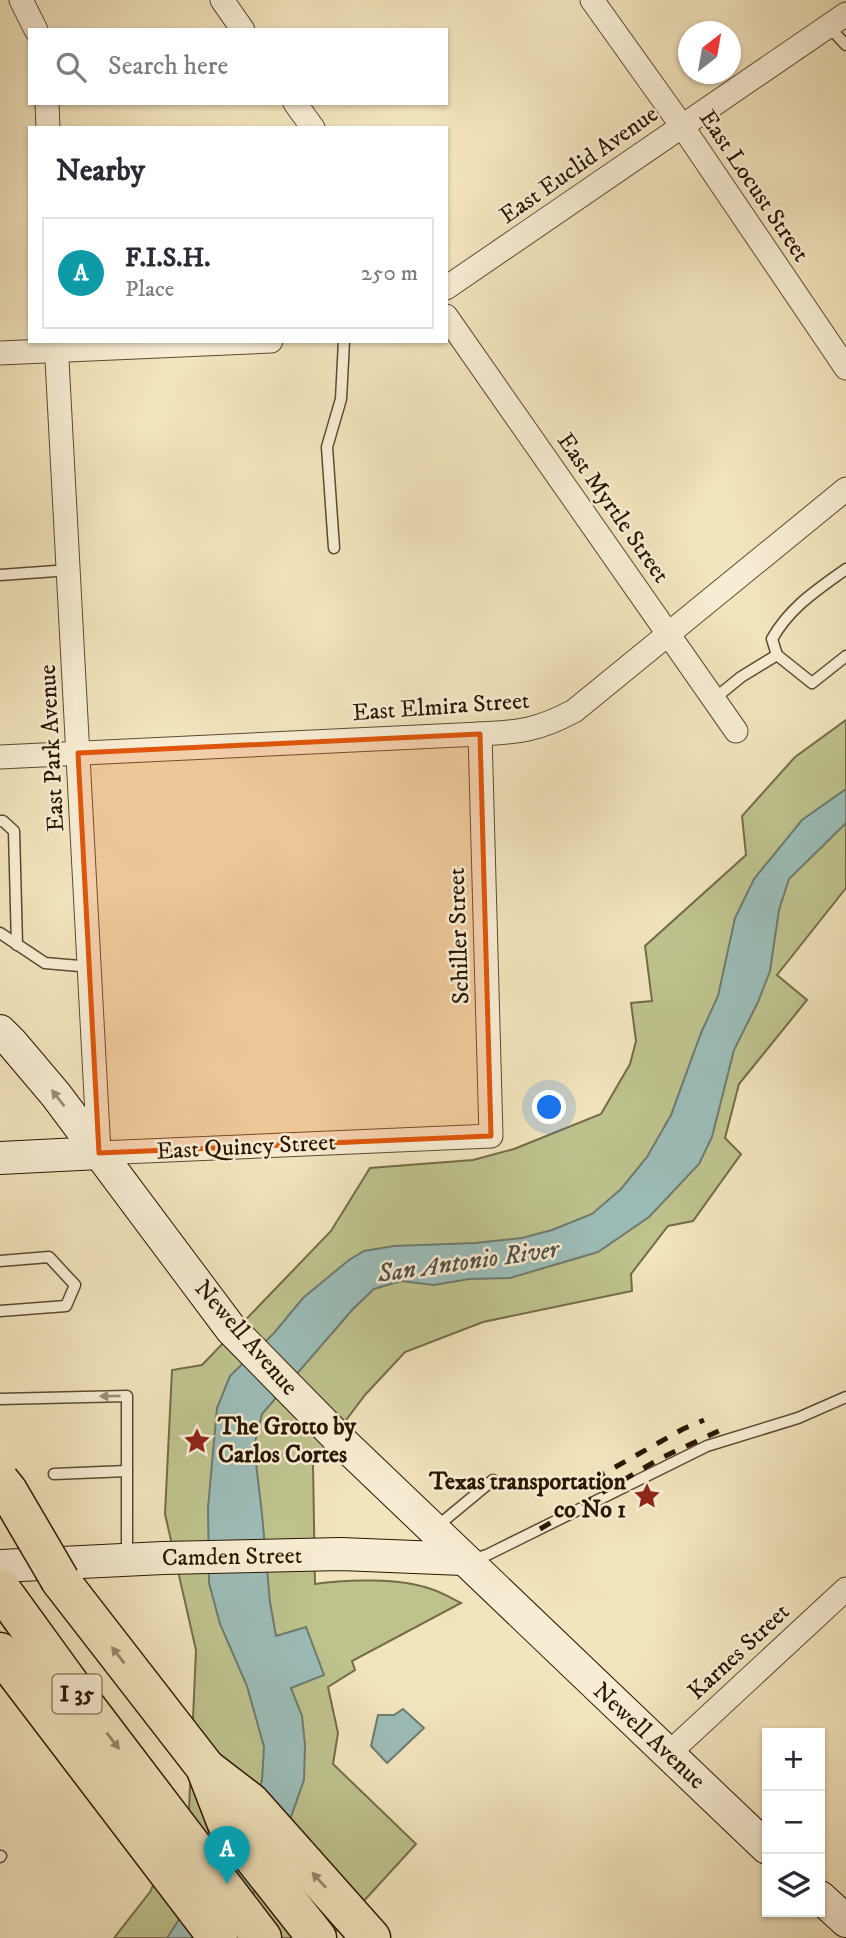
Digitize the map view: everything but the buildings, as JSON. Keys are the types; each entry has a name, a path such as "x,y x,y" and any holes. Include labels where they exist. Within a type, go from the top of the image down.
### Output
{"highway":[{"name":"I 35","path":"0,1481 60,1580 205,1767 228,1824 317,1938"},
{"name":"I 35","path":"0,1525 60,1580"},
{"name":"I 35","path":"0,1588 87,1708 262,1938"},
{"path":"0,1605 87,1708"},
{"path":"0,1652 218,1938"},
{"path":"0,1667 202,1938"},
{"path":"205,1767 250,1802 370,1936"}],"main road":[{"name":"Newell Avenue","path":"0,1031 56,1095 231,1329 341,1441 762,1843"},
{"name":"East Quincy Street","path":"0,1158 99,1153"},
{"name":"Camden Street","path":"0,1566 128,1559 341,1554 463,1559"},
{"path":"825,1902 846,1921"}],"street":[{"path":"22,0 35,28"},
{"path":"222,0 242,28"},
{"name":"East Locust Street","path":"592,0 682,126 846,368"},
{"name":"East Euclid Avenue","path":"448,287 837,20"},
{"path":"47,105 48,126"},
{"path":"296,105 312,126"},
{"name":"East Myrtle Street","path":"448,319 737,731"},
{"path":"0,353 57,345 164,343"},
{"name":"East Park Avenue","path":"57,345 99,1153"},
{"name":"East Elmira Street","path":"0,757 525,732 574,710 846,489"},
{"name":"Schiller Street","path":"480,734 491,1136"},
{"name":"East Quincy Street","path":"99,1153 491,1136"},
{"name":"Karnes Street","path":"667,1755 846,1589"}],"lane":[{"path":"837,20 846,46"},
{"path":"334,548 327,447 341,399 344,343"},
{"path":"846,569 782,620 772,639 777,655 811,683 846,656"},
{"path":"0,575 70,570"},
{"path":"714,699 741,677 777,655"},
{"path":"0,821 13,831 17,945"},
{"path":"0,933 45,963 91,967"},
{"path":"0,1261 49,1257 75,1285 66,1306 0,1311"},
{"path":"0,1399 127,1396 128,1559"},
{"path":"463,1559 487,1555 707,1446 798,1418 846,1397"},
{"path":"54,1474 127,1471"},
{"path":"433,1530 493,1480"}],"highlighted area":[{"path":"480,734 491,1136 99,1153 78,753"}],"green space":[{"path":"846,720 846,888 777,975 807,1000 739,1084 725,1138 741,1154 693,1221 668,1226 631,1274 632,1291 483,1322 405,1352 365,1395 313,1464 315,1584 357,1580 405,1583 435,1590 461,1603 352,1661 355,1670 328,1687 338,1733 333,1764 416,1844 330,1938 114,1938 150,1892 189,1809 196,1650 165,1514 172,1370 202,1365 331,1231 370,1168 473,1160 514,1149 601,1114 630,1064 636,1041 631,1003 652,1001 645,946 746,855 742,816 795,757"}],"water":[{"name":"San Antonio River","path":"846,789 846,823 789,879 779,910 770,971 734,1050 712,1137 699,1164 649,1217 598,1252 510,1278 469,1279 434,1285 401,1281 374,1289 353,1309 262,1414 254,1446 276,1636 306,1627 324,1675 291,1688 302,1716 304,1780 287,1828 251,1897 216,1938 167,1938 256,1801 262,1780 264,1747 247,1686 220,1624 209,1583 208,1508 217,1408 230,1376 274,1333 303,1298 364,1251 394,1246 522,1238 552,1230 592,1214 621,1189 647,1157 671,1115 701,1033 718,996 735,918 754,879 802,820"},
{"path":"403,1709 424,1728 387,1763 371,1746 378,1715 394,1715"}],"railway":[{"path":"594,1479 704,1420"},
{"path":"540,1529 661,1458 725,1428"}],"place":[{"name":"The Grotto by Carlos Cortes","path":"197,1441"},
{"name":"Texas transportation co No 1","path":"647,1496"},
{"name":"F.I.S.H.","path":"227,1884"}]}
